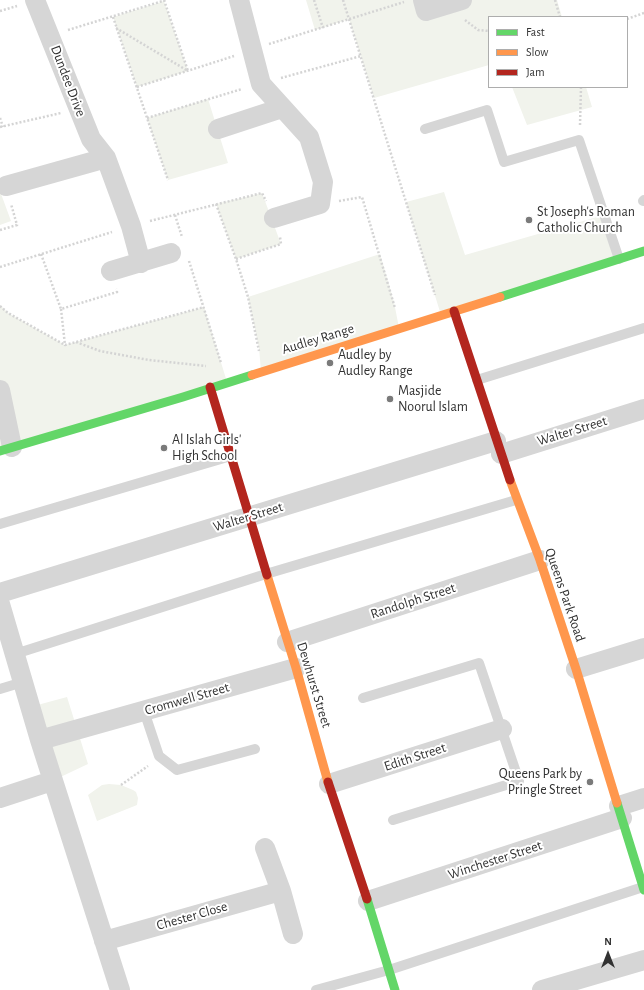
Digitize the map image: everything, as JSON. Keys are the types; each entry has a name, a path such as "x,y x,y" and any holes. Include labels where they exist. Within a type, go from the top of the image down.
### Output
{"street":[{"name":"Dundee Drive","path":"35,0 91,139 106,158 131,226 141,262"},
{"path":"239,0 261,84 309,138 323,182 320,204 274,218"},
{"path":"423,0 426,12 462,0"},
{"path":"218,130 282,108"},
{"path":"6,186 106,158"},
{"path":"111,270 181,251"},
{"name":"Audley Range","path":"6,449 183,396 644,251"},
{"name":"Queens Park Road","path":"454,311 516,500 540,560 576,669 644,888"},
{"name":"Dewhurst Street","path":"210,387 296,668 329,784 368,901 395,990"},
{"path":"0,390 6,449"},
{"name":"Walter Street","path":"1,604 249,517 358,483 644,409"},
{"name":"Randolph Street","path":"287,642 540,560"},
{"path":"1,604 37,732 120,990"},
{"path":"576,669 644,648"},
{"name":"Cromwell Street","path":"37,732 79,730 296,668"},
{"name":"Edith Street","path":"329,784 502,729"},
{"path":"0,798 31,788 55,790"},
{"name":"Winchester Street","path":"368,901 620,812 644,798"},
{"path":"265,848 293,934"},
{"name":"Chester Close","path":"104,940 280,891"},
{"path":"542,990 585,984 644,960"}],"lane":[{"path":"425,128 488,110 504,162 579,140 619,259"},
{"path":"477,380 644,328"},
{"path":"0,524 230,456"},
{"path":"15,654 266,574 516,500"},
{"path":"363,698 479,663 519,781 393,820"},
{"path":"0,689 23,682"},
{"path":"144,711 159,756 177,770 255,749"},
{"path":"316,990 389,970 644,888"}],"path":[{"path":"50,36 164,0 188,71"},
{"path":"314,0 323,28"},
{"path":"343,0 441,315"},
{"path":"137,88 410,0"},
{"path":"556,0 560,16"},
{"path":"628,19 644,13"},
{"path":"113,17 168,180"},
{"path":"116,28 188,71"},
{"path":"147,118 361,56"},
{"path":"579,140 581,88"},
{"path":"0,118 1,127 78,108"},
{"path":"0,267 131,226 262,193 274,218 282,244 236,259"},
{"path":"320,204 362,197 394,302 399,328"},
{"path":"216,204 248,297 259,348 261,371"},
{"path":"175,215 181,251 204,307 227,382"},
{"path":"41,254 61,309 65,345"},
{"path":"61,309 117,292 111,270"},
{"path":"0,306 65,345 204,307"},
{"path":"76,342 100,351 149,360 208,367"},
{"path":"121,785 159,756"}],"shaded area":[{"path":"306,0 557,0 562,16 488,16 488,65 374,98 349,19 315,30"},
{"path":"164,1 188,71 137,87 113,17"},
{"path":"512,88 586,88 592,107 527,125"},
{"path":"208,99 228,163 168,180 147,118"},
{"path":"0,191 11,221 0,225"},
{"path":"444,192 465,255 604,215 619,259 441,315 406,202"},
{"path":"262,193 281,244 236,259 216,204"},
{"path":"380,254 394,302 399,328 261,371 259,348 248,297"},
{"path":"0,305 8,313 65,345 204,307 227,382 0,451"},
{"path":"67,697 88,764 52,781 30,707"},
{"path":"102,785 121,785 136,792 138,798 137,805 97,821 88,795"}],"traffic: fast":[{"path":"500,297 644,251"},
{"path":"0,451 252,375"},
{"path":"617,803 644,890"},
{"path":"367,899 395,990"}],"traffic: slow":[{"path":"252,375 500,297"},
{"path":"510,480 540,560 576,669 617,803"},
{"path":"267,575 296,668 328,782"}],"traffic: jam":[{"path":"454,311 510,480"},
{"path":"210,387 267,575"},
{"path":"328,782 367,899"}],"place":[{"name":"St Joseph's Roman Catholic Church","path":"529,220"},
{"name":"Audley by Audley Range","path":"330,363"},
{"name":"Masjide Noorul Islam","path":"390,399"},
{"name":"Al Islah Girls' High School","path":"164,448"},
{"name":"Queens Park by Pringle Street","path":"590,782"}]}
